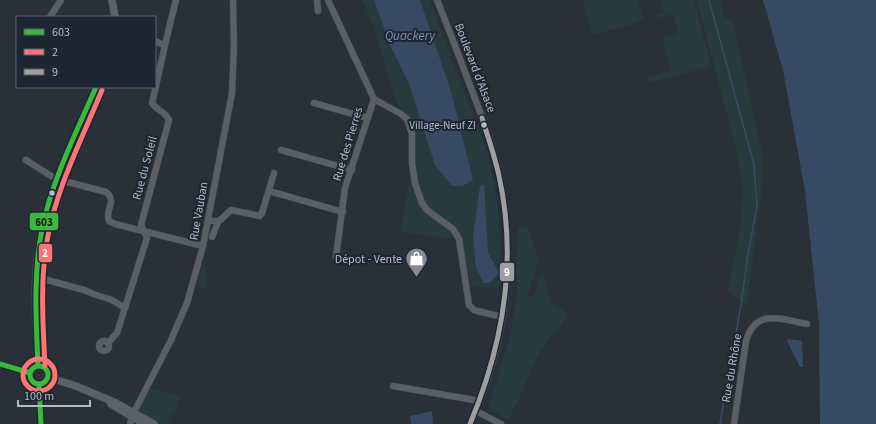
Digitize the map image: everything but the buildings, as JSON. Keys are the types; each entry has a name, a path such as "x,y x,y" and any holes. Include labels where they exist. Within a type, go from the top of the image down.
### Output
{"main road":[{"path":"112,0 115,16"},
{"path":"38,366 36,277 38,255 49,199 56,179 96,88"},
{"path":"0,364 30,373"},
{"path":"38,366 45,369 47,377 44,382 39,384 33,381 30,376 33,368 38,366"},
{"path":"47,377 76,386 105,399 113,406 144,424"},
{"path":"132,418 154,424"}],"street":[{"path":"51,16 61,0"},
{"name":"Rue du Soleil","path":"156,86 164,45 176,0"},
{"name":"Rue Vauban","path":"132,418 171,340 187,303 203,246 232,93 234,46 233,0"},
{"path":"317,0 318,11"},
{"name":"Rue des Pierres","path":"328,0 374,99 346,188 336,257"},
{"name":"Boulevard d'Alsace","path":"437,0 480,112 494,156 501,184 507,242 506,292 499,340 480,401 470,424"},
{"path":"156,42 164,45"},
{"name":"Rue du Soleil","path":"108,344 117,333 146,238 141,225 170,120 152,103 155,88"},
{"path":"374,99 401,114 407,120 412,134 412,163 415,183 422,203 427,210 453,229 459,239 469,305 478,312 503,317"},
{"path":"314,103 367,118"},
{"path":"281,150 352,170"},
{"path":"26,160 56,179 106,192 112,199 108,218 109,222 203,246"},
{"path":"212,237 218,222 231,210 260,216 274,173"},
{"path":"269,191 343,212"},
{"path":"208,220 218,222"},
{"path":"36,277 84,290 112,300 125,308"},
{"name":"Rue du Rhône","path":"734,424 746,341 751,328 765,318 774,318 807,324"},
{"path":"39,384 41,424"},
{"path":"394,386 480,401"},
{"path":"476,412 501,424"}],"green space":[{"path":"362,0 374,0 390,45 409,84 463,138 451,91 420,0 430,0 456,72 478,126 489,160 499,224 501,288 472,286 467,269 462,240 401,232 414,144 394,95 374,27"},
{"path":"583,0 637,0 643,19 632,24 592,35"},
{"path":"661,0 694,0 711,66 651,83 647,77 671,70 662,38 679,34 673,14 658,18 657,14 664,12"},
{"path":"697,0 720,0 725,18 732,18 762,153 762,187 747,306 728,290 741,222 743,188 737,153"},
{"path":"528,227 539,260 528,295 534,298 542,271 552,304 568,313 561,326 550,337 534,363 519,400 508,420 492,411 489,406 511,333 517,292 518,228"},
{"path":"205,257 207,290 197,287"},
{"path":"151,388 181,397 176,405 178,406 174,412 172,411 167,420 172,424 157,424 139,412 139,405"}],"water":[{"name":"Quackery","path":"374,0 420,0 451,91 473,180 462,186 452,186 435,165 409,84 390,45"},
{"path":"763,0 876,0 876,424 820,424 819,324 805,191 783,70"},
{"path":"484,184 488,252 499,273 490,283 484,283 476,268 473,237 480,186"},
{"path":"788,339 802,341 803,367 800,367 787,341"},
{"path":"432,411 433,424 411,424 410,416"}],"waterway":[{"path":"709,0 754,165 757,206 720,424"}],"transit line":[{"name":"603","path":"38,366 36,280 42,229 46,211 58,175 96,88"},
{"name":"2","path":"45,366 43,272 51,221 63,183 102,90"},
{"name":"9","path":"470,424 482,394 499,333 507,271 505,208 499,176 482,118"},
{"name":"2","path":"39,359 48,362 52,366 55,375 52,384 48,388 39,391 30,388 26,384 23,375 26,366 30,362 39,359"},
{"name":"603","path":"0,364 30,373"},
{"name":"603","path":"39,366 45,369 48,375 45,381 39,384 33,381 30,375 33,369 39,366"},
{"name":"603","path":"39,384 41,424"}],"place":[{"name":"Village-Neuf ZI","path":"484,125"},
{"name":"Dépot - Vente","path":"417,278"}]}
